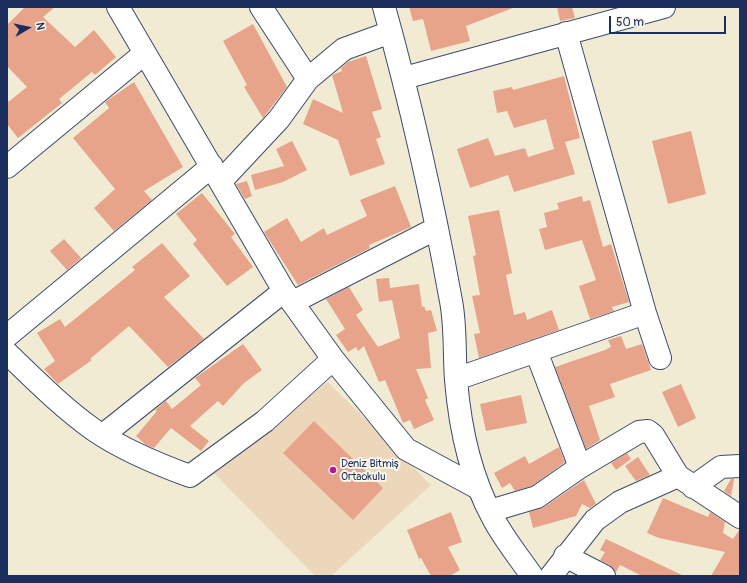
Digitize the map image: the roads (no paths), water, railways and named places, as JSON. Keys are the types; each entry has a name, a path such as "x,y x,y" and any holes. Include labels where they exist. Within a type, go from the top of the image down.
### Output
{"street":[{"path":"118,7 191,135 216,173 289,296 333,359 406,449 478,488"},
{"path":"261,7 308,79"},
{"path":"384,7 404,78 437,228 454,317 456,379 461,423 469,458 478,488 490,511 532,576"},
{"path":"404,78 664,7"},
{"path":"7,336 216,173 279,119 308,79 344,49 391,32"},
{"path":"566,33 645,313 660,358"},
{"path":"7,167 145,53"},
{"path":"103,435 289,296 437,228"},
{"path":"456,379 645,313"},
{"path":"536,351 580,467"},
{"path":"7,353 66,408 103,435 152,462 190,476 266,421 333,359"},
{"path":"490,511 537,496 580,467 639,432 648,431 653,434 685,481 740,517"},
{"path":"551,576 565,556 595,520 614,506 721,467 740,466"},
{"path":"565,556 604,576"}],"place":[{"name":"Deniz Bitmiş Ortaokulu","path":"333,470"}]}
